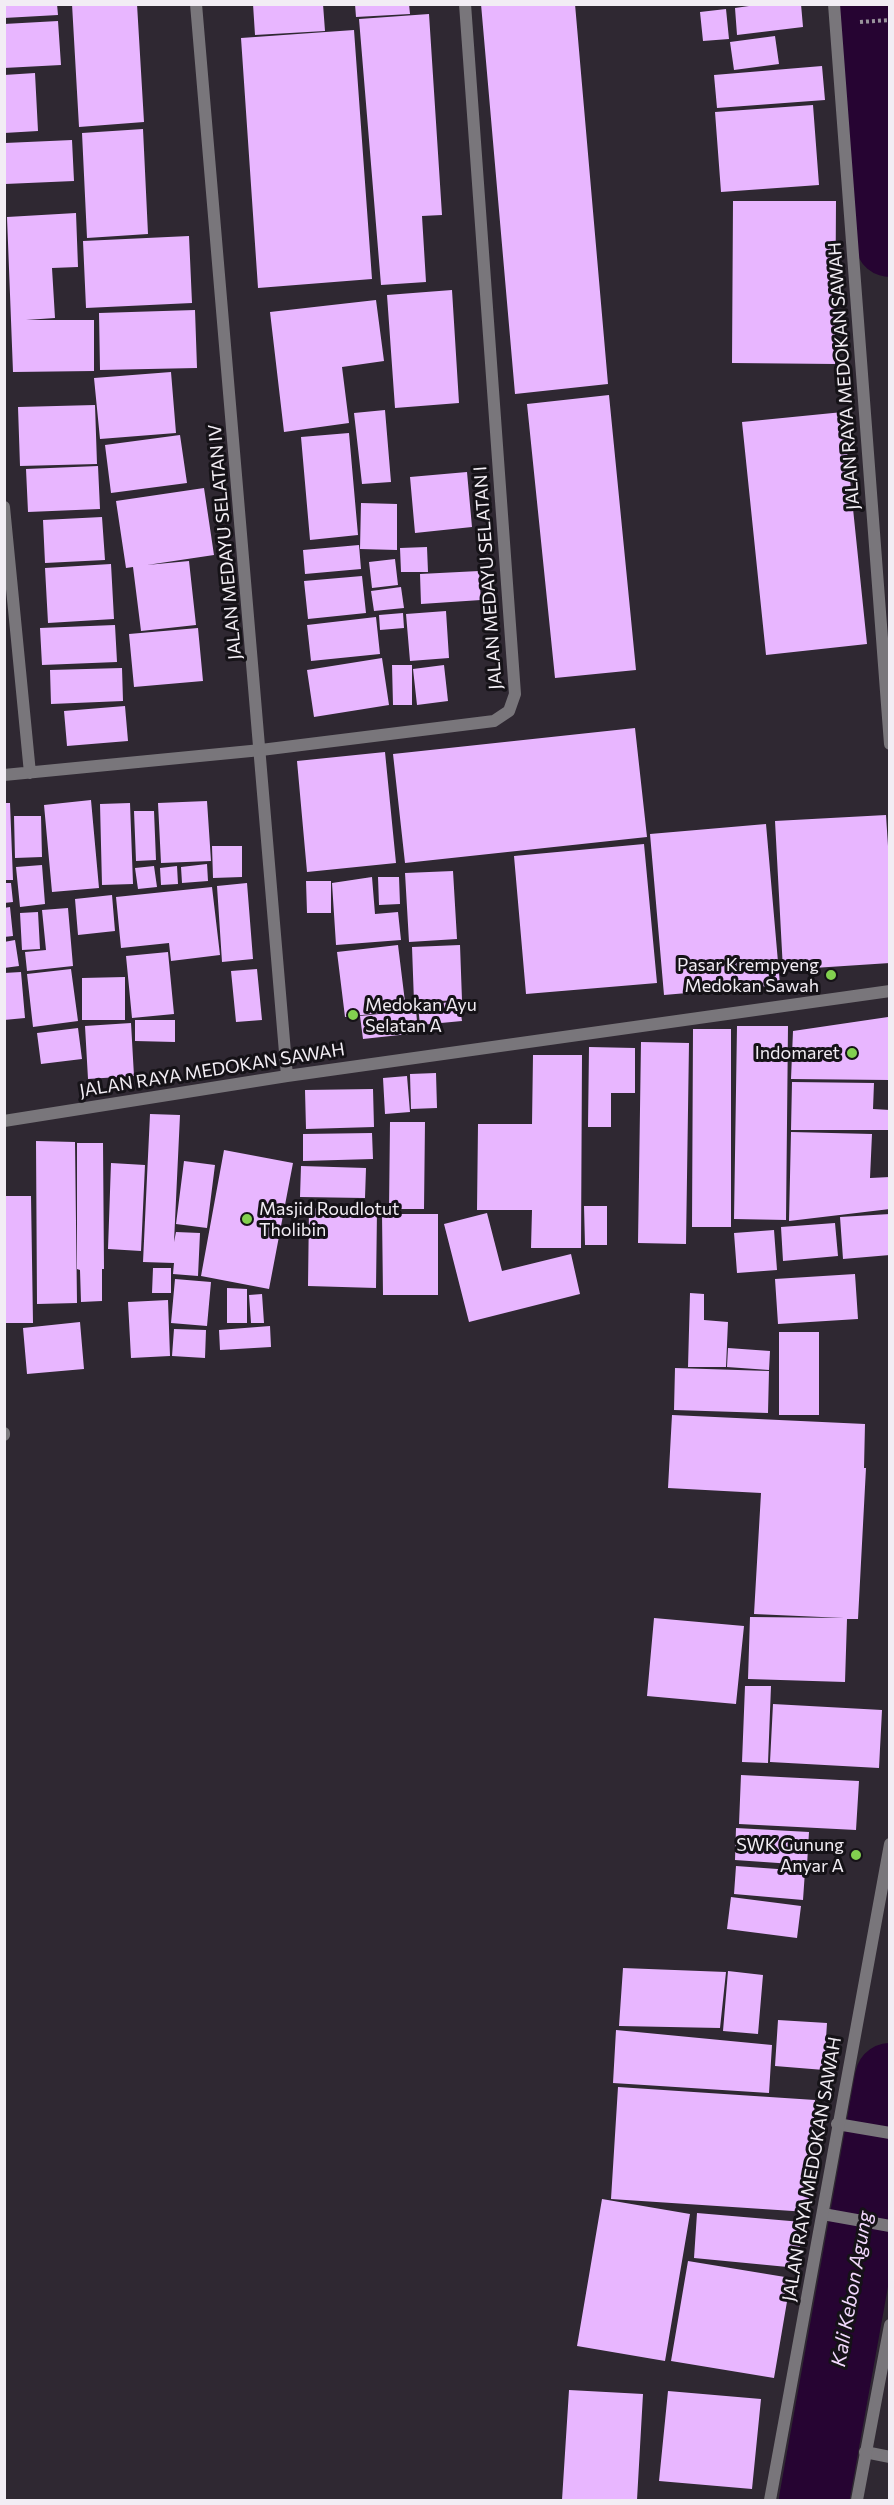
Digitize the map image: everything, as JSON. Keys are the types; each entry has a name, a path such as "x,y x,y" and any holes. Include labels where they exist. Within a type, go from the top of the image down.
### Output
{"street":[{"name":"JALAN MEDAYU SELATAN IV","path":"196,4 287,1076"},
{"name":"JALAN MEDAYU SELATAN I","path":"4,776 261,750 494,721 509,711 515,693 465,4"},
{"name":"JALAN RAYA MEDOKAN SAWAH","path":"834,4 890,744"},
{"path":"4,507 30,773"},
{"name":"JALAN RAYA MEDOKAN SAWAH","path":"4,1121 287,1076 890,991"},
{"name":"JALAN RAYA MEDOKAN SAWAH","path":"770,2500 823,2214 843,2126 890,1844"},
{"path":"843,2126 890,2133"},
{"path":"823,2214 890,2226"},
{"path":"856,2500 890,2325"},
{"path":"865,2452 890,2457"}],"path":[{"path":"860,21 889,20"}],"building":[{"path":"4,4 57,4 58,15 4,18"},
{"path":"72,4 137,4 144,122 79,127"},
{"path":"253,4 323,4 325,31 255,35"},
{"path":"355,4 409,4 410,14 356,17"},
{"path":"481,4 575,4 608,384 515,394"},
{"path":"763,4 801,4 803,27 737,35 735,8"},
{"path":"726,9 729,39 703,41 700,12"},
{"path":"429,14 442,215 422,216 426,282 381,285 359,19"},
{"path":"58,21 61,65 4,68 4,24"},
{"path":"354,30 372,279 258,288 241,38"},
{"path":"775,36 779,64 734,70 730,42"},
{"path":"822,66 825,100 717,108 714,75"},
{"path":"35,73 38,131 4,133 4,75"},
{"path":"813,105 819,185 721,192 715,112"},
{"path":"143,129 148,234 87,238 82,133"},
{"path":"72,140 74,181 5,184 5,143"},
{"path":"733,201 836,201 835,364 732,363"},
{"path":"76,213 78,267 52,268 55,318 26,320 94,320 94,371 13,372 7,217"},
{"path":"189,236 192,303 86,308 83,241"},
{"path":"452,290 459,403 395,408 387,295"},
{"path":"376,300 384,361 342,367 349,423 284,432 270,312"},
{"path":"195,310 197,368 100,370 99,313"},
{"path":"171,372 176,433 100,439 94,378"},
{"path":"609,395 636,670 555,678 527,404"},
{"path":"95,405 97,464 20,466 18,407"},
{"path":"385,410 391,482 362,484 354,413"},
{"path":"843,412 867,644 766,655 742,422"},
{"path":"349,433 358,535 310,540 301,437"},
{"path":"180,435 187,483 111,493 105,445"},
{"path":"98,466 100,509 28,512 26,469"},
{"path":"467,472 472,527 415,533 410,477"},
{"path":"204,488 214,555 147,565 189,561 196,625 141,631 133,567 126,568 116,501"},
{"path":"361,503 397,504 397,550 360,549"},
{"path":"102,517 105,560 45,563 43,520"},
{"path":"359,545 361,569 305,574 303,550"},
{"path":"427,547 428,572 401,572 400,548"},
{"path":"395,559 398,585 372,588 369,562"},
{"path":"111,564 114,619 48,623 45,568"},
{"path":"479,571 481,600 421,604 420,574"},
{"path":"362,576 366,613 308,619 304,581"},
{"path":"401,587 404,608 374,611 371,591"},
{"path":"446,611 449,658 410,661 406,614"},
{"path":"403,613 404,628 380,630 379,615"},
{"path":"376,617 380,654 311,661 307,625"},
{"path":"115,625 117,662 42,665 40,628"},
{"path":"198,628 203,681 134,687 129,634"},
{"path":"382,658 389,705 314,717 307,670"},
{"path":"392,665 412,665 412,705 393,705"},
{"path":"444,665 448,701 417,705 413,669"},
{"path":"122,668 123,701 51,704 50,670"},
{"path":"125,706 128,741 67,746 64,711"},
{"path":"635,728 647,837 405,863 393,754"},
{"path":"385,752 396,863 307,872 297,761"},
{"path":"91,800 99,888 52,892 44,805"},
{"path":"207,801 211,861 161,863 158,803"},
{"path":"4,803 10,803 13,880 4,880"},
{"path":"130,803 133,884 102,885 100,804"},
{"path":"134,811 154,811 156,860 136,861"},
{"path":"886,815 890,877 890,963 783,970 775,821"},
{"path":"14,816 41,816 42,857 15,858"},
{"path":"766,824 780,985 664,995 650,834"},
{"path":"644,844 657,983 526,994 514,856"},
{"path":"212,846 242,846 242,877 213,878"},
{"path":"207,864 208,881 182,883 181,867"},
{"path":"42,865 45,904 20,907 16,867"},
{"path":"154,866 157,887 138,889 135,868"},
{"path":"177,866 178,884 161,885 160,868"},
{"path":"453,871 457,939 409,942 405,873"},
{"path":"372,877 375,914 398,912 401,940 336,945 332,883"},
{"path":"378,877 399,877 400,904 379,905"},
{"path":"306,881 331,881 331,913 307,913"},
{"path":"4,883 11,883 13,902 4,903"},
{"path":"247,883 253,959 222,962 217,886"},
{"path":"212,887 220,955 171,961 169,943 121,948 116,897"},
{"path":"112,895 115,931 78,935 75,899"},
{"path":"10,907 13,936 4,937 4,908"},
{"path":"68,908 73,966 27,971 25,952 46,950 42,910"},
{"path":"38,912 40,949 22,950 20,913"},
{"path":"15,940 19,966 4,968 4,942"},
{"path":"398,945 406,1010 345,1017 337,952"},
{"path":"460,945 462,1000 414,1002 412,947"},
{"path":"168,952 174,1014 132,1018 126,956"},
{"path":"71,969 78,1021 33,1027 27,974"},
{"path":"257,969 262,1020 236,1022 231,971"},
{"path":"21,972 25,1018 4,1020 4,973"},
{"path":"125,977 125,1020 82,1020 82,978"},
{"path":"459,1001 462,1021 420,1025 418,1006"},
{"path":"416,1010 418,1033 363,1039 360,1016"},
{"path":"888,1017 890,1080 791,1079 793,1031"},
{"path":"135,1020 175,1020 175,1042 135,1041"},
{"path":"131,1023 134,1076 88,1079 85,1026"},
{"path":"737,1026 788,1026 786,1220 734,1219"},
{"path":"78,1028 82,1059 41,1064 37,1033"},
{"path":"693,1029 731,1029 731,1227 692,1227"},
{"path":"641,1042 689,1043 686,1244 638,1243"},
{"path":"589,1047 635,1048 635,1093 611,1093 611,1127 588,1127"},
{"path":"533,1055 582,1055 581,1248 531,1248 532,1210 477,1210 478,1124 532,1124"},
{"path":"436,1073 437,1108 411,1109 410,1074"},
{"path":"407,1076 410,1112 385,1114 383,1078"},
{"path":"792,1082 874,1083 873,1109 890,1110 890,1130 791,1130"},
{"path":"373,1089 374,1127 306,1129 305,1090"},
{"path":"150,1114 180,1115 174,1242 176,1232 200,1233 198,1276 173,1274 174,1263 143,1262"},
{"path":"390,1122 425,1122 424,1209 389,1209"},
{"path":"791,1132 872,1134 870,1178 890,1177 890,1209 789,1221"},
{"path":"372,1133 373,1159 303,1161 303,1134"},
{"path":"36,1141 75,1142 77,1303 37,1304"},
{"path":"77,1143 103,1143 102,1301 81,1302 80,1270 77,1269"},
{"name":"Masjid Roudlotut Tholibin","path":"224,1150 293,1163 269,1289 201,1276"},
{"path":"184,1161 215,1165 207,1228 176,1224"},
{"path":"111,1163 145,1165 141,1251 108,1249"},
{"path":"301,1166 366,1168 365,1198 300,1197"},
{"path":"4,1196 31,1196 33,1323 4,1323"},
{"path":"584,1206 607,1206 607,1245 585,1245"},
{"path":"309,1208 377,1210 376,1288 308,1286"},
{"path":"487,1213 502,1271 571,1254 580,1294 469,1322 444,1224"},
{"path":"382,1214 438,1214 438,1295 383,1295"},
{"path":"890,1214 890,1255 843,1259 840,1217"},
{"path":"835,1223 838,1256 783,1261 781,1227"},
{"path":"774,1230 777,1270 737,1273 734,1233"},
{"path":"153,1268 171,1268 171,1293 152,1293"},
{"path":"855,1274 858,1319 778,1324 775,1279"},
{"path":"175,1279 211,1282 207,1326 171,1323"},
{"path":"227,1288 247,1289 247,1323 227,1323"},
{"path":"690,1293 704,1294 704,1320 728,1322 726,1367 688,1367"},
{"path":"262,1294 264,1323 251,1323 249,1295"},
{"path":"168,1300 170,1356 131,1358 128,1302"},
{"path":"80,1322 84,1369 27,1374 23,1328"},
{"path":"270,1326 271,1347 220,1350 219,1330"},
{"path":"174,1329 206,1330 205,1358 172,1356"},
{"path":"779,1332 819,1332 819,1415 779,1415"},
{"path":"728,1348 770,1351 769,1370 727,1367"},
{"path":"675,1368 769,1371 768,1413 674,1410"},
{"path":"672,1415 865,1424 864,1468 866,1468 858,1619 847,1619 845,1682 748,1679 750,1617 844,1618 754,1614 761,1493 668,1488"},
{"path":"654,1618 744,1626 736,1704 647,1696"},
{"path":"745,1686 771,1686 768,1763 742,1762"},
{"path":"773,1704 882,1710 879,1768 770,1762"},
{"path":"741,1775 859,1781 856,1830 739,1824"},
{"path":"736,1828 809,1832 807,1865 735,1860"},
{"path":"736,1866 805,1871 803,1900 734,1894"},
{"path":"731,1897 801,1906 797,1938 727,1929"},
{"path":"623,1968 726,1972 720,2028 619,2026"},
{"path":"728,1971 763,1975 758,2034 723,2031"},
{"path":"778,2020 827,2023 824,2070 775,2066"},
{"path":"616,2030 772,2045 769,2093 613,2083"},
{"path":"618,2087 815,2100 808,2212 611,2199"},
{"path":"602,2199 690,2214 665,2361 577,2346"},
{"path":"697,2213 802,2222 798,2268 694,2258"},
{"path":"688,2261 791,2278 774,2378 671,2361"},
{"path":"569,2390 643,2394 637,2500 562,2500"},
{"path":"668,2391 761,2399 752,2489 659,2481"}],"waterway":[{"name":"Kali Kebon Agung","path":"870,4 890,242"},
{"name":"Kali Kebon Agung","path":"814,2500 890,2078"}],"place":[{"name":"Pasar Krempyeng Medokan Sawah","path":"831,975"},
{"name":"Medokan Ayu Selatan A","path":"353,1015"},
{"name":"Indomaret","path":"852,1053"},
{"name":"Masjid Roudlotut Tholibin","path":"247,1219"},
{"name":"SWK Gunung Anyar A","path":"856,1855"}]}
